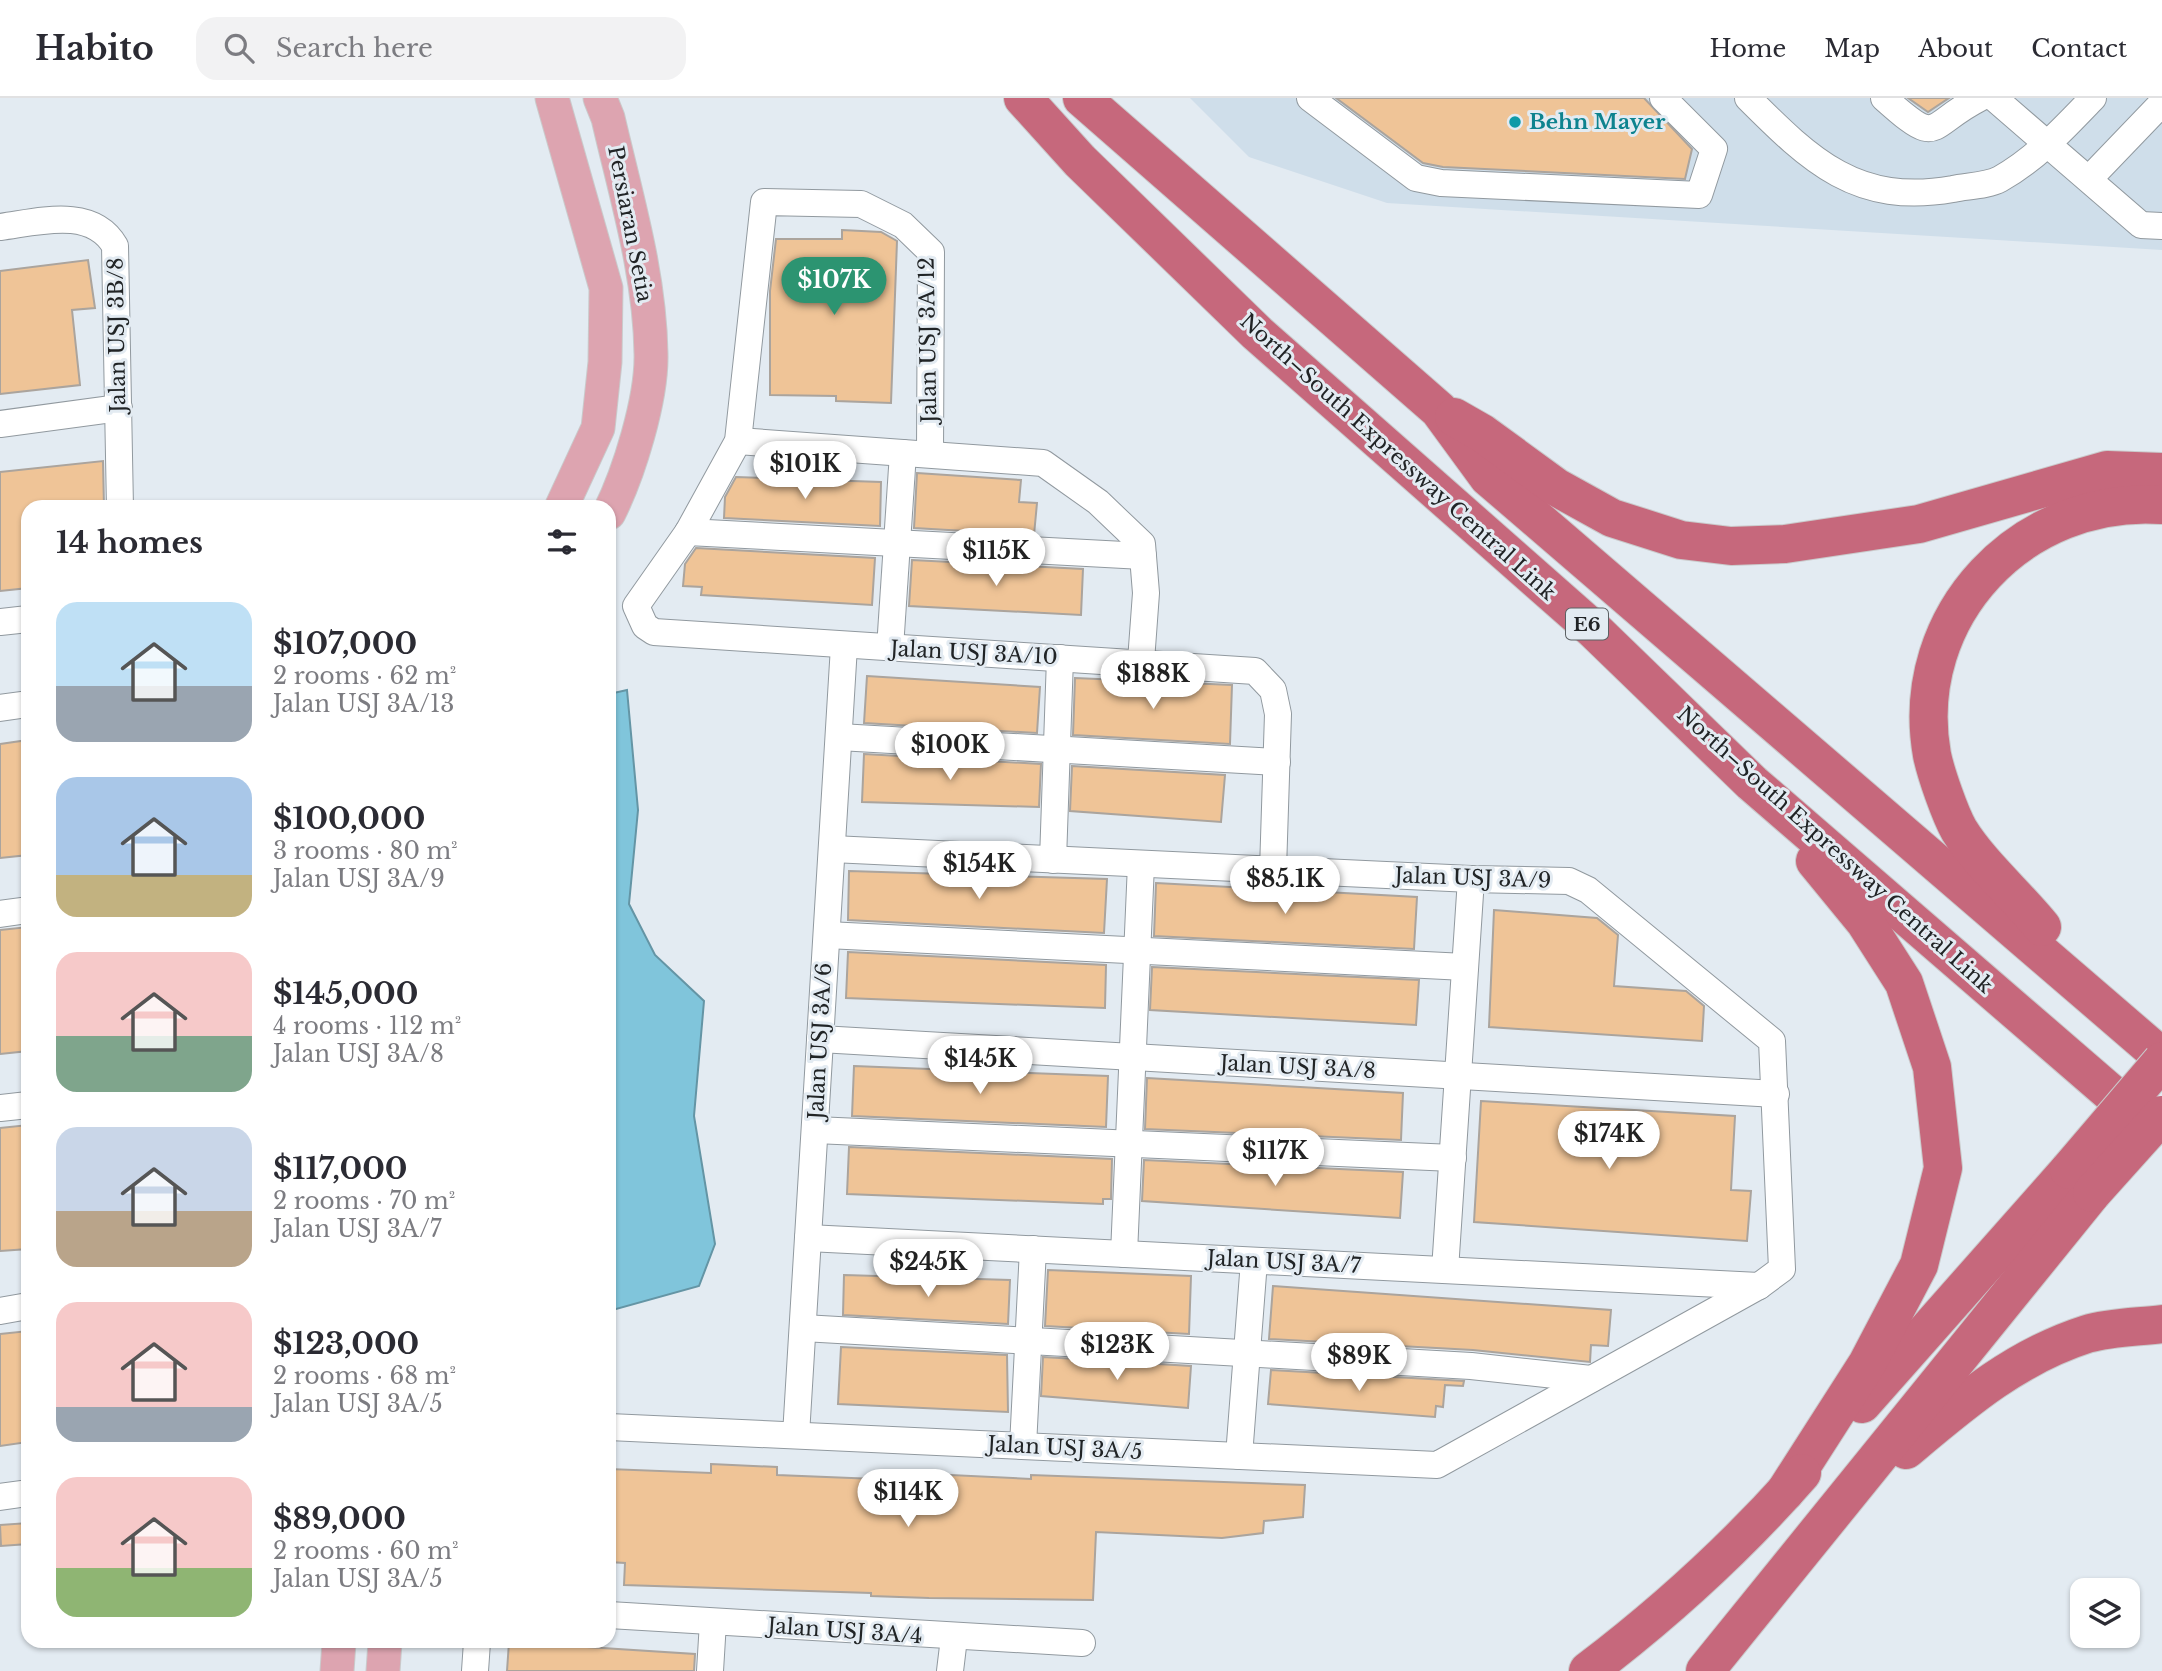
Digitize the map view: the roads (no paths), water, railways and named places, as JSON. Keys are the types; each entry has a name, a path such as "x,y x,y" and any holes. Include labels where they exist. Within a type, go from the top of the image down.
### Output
{"highway":[{"name":"North–South Expressway Central Link","path":"1023,98 1080,161 1257,334 1594,630 1752,783 2162,1137"},
{"name":"E6","path":"1082,98 1440,410 1488,477 2162,1059"},
{"path":"1440,410 1482,433 1556,487 1612,519 1681,540 1731,546 1785,544 1919,524 2107,470 2162,472"},
{"path":"2113,1014 1959,830 1933,756 1933,673 1948,628 1972,590 1998,559 2036,531 2081,512 2136,503 2162,505"},
{"path":"1752,783 1865,922 1904,983 1932,1067 1943,1168 1919,1265 1867,1364 1785,1492"},
{"path":"1705,1671 1823,1525 2081,1182 2162,1059"},
{"path":"1588,1671 1657,1619 1724,1557 2081,1182 2162,1115"},
{"path":"1823,1525 1946,1417 2018,1362 2089,1334 2162,1324"}],"main road":[{"name":"Persiaran Setia","path":"552,98 606,288 606,362 598,428 565,500"},
{"name":"Persiaran Setia","path":"604,105 646,282 651,357 626,478 615,500"},
{"path":"337,1671 339,1648"},
{"path":"383,1671 385,1648"}],"street":[{"path":"1310,98 1416,178 1441,183 1699,195 1714,149 1663,98"},
{"path":"1884,98 1917,127 1932,129 1980,98"},
{"path":"1994,98 2090,178 2141,225 2162,226"},
{"path":"1764,104 1821,166 1869,188 1934,192 1998,180 2048,144 2093,98"},
{"path":"2090,178 2162,103"},
{"name":"Jalan USJ 3A/12","path":"738,440 764,202 861,204 903,225 931,252 930,453"},
{"name":"Jalan USJ 3B/8","path":"0,227 72,219 88,222 108,234 115,246 120,500"},
{"path":"0,424 119,408"},
{"path":"1141,661 1146,593 1143,556 1142,544 1098,502 1043,463 738,440 688,532 1143,556"},
{"path":"890,648 903,453"},
{"name":"Jalan USJ 3A/10","path":"688,532 636,606 645,626 654,632 844,646 1141,661 1255,671 1273,690 1278,714 1273,870"},
{"path":"0,622 21,620"},
{"name":"Jalan USJ 3A/6","path":"796,1436 844,646"},
{"path":"1053,860 1060,658"},
{"path":"0,708 21,705"},
{"path":"839,737 1276,762"},
{"name":"Jalan USJ 3A/9","path":"832,849 1471,879 1569,881 1608,904 1772,1041 1776,1094"},
{"path":"1124,1254 1141,864"},
{"path":"1445,1270 1471,879"},
{"path":"0,914 21,911"},
{"path":"827,935 1465,967"},
{"name":"Jalan USJ 3A/8","path":"820,1039 1776,1094"},
{"path":"803,1328 1471,1366 1591,1380 1759,1286 1782,1269 1776,1094"},
{"path":"0,1108 21,1106"},
{"path":"815,1130 1452,1158"},
{"name":"Jalan USJ 3A/7","path":"808,1238 1759,1286"},
{"path":"1023,1446 1033,1249"},
{"path":"1239,1456 1254,1261"},
{"path":"0,1311 21,1307"},
{"name":"Jalan USJ 3A/5","path":"616,1427 1437,1465 1591,1380"},
{"path":"0,1497 21,1494"},
{"name":"Jalan USJ 3A/4","path":"616,1615 954,1638 1082,1643"},
{"path":"710,1671 713,1622"},
{"path":"950,1671 954,1638"},
{"path":"475,1671 477,1648"}],"water":[{"path":"627,690 638,810 629,904 655,955 704,1001 694,1116 715,1244 699,1286 616,1309 616,692"}],"place":[{"name":"Behn Mayer","path":"1515,122"}]}
